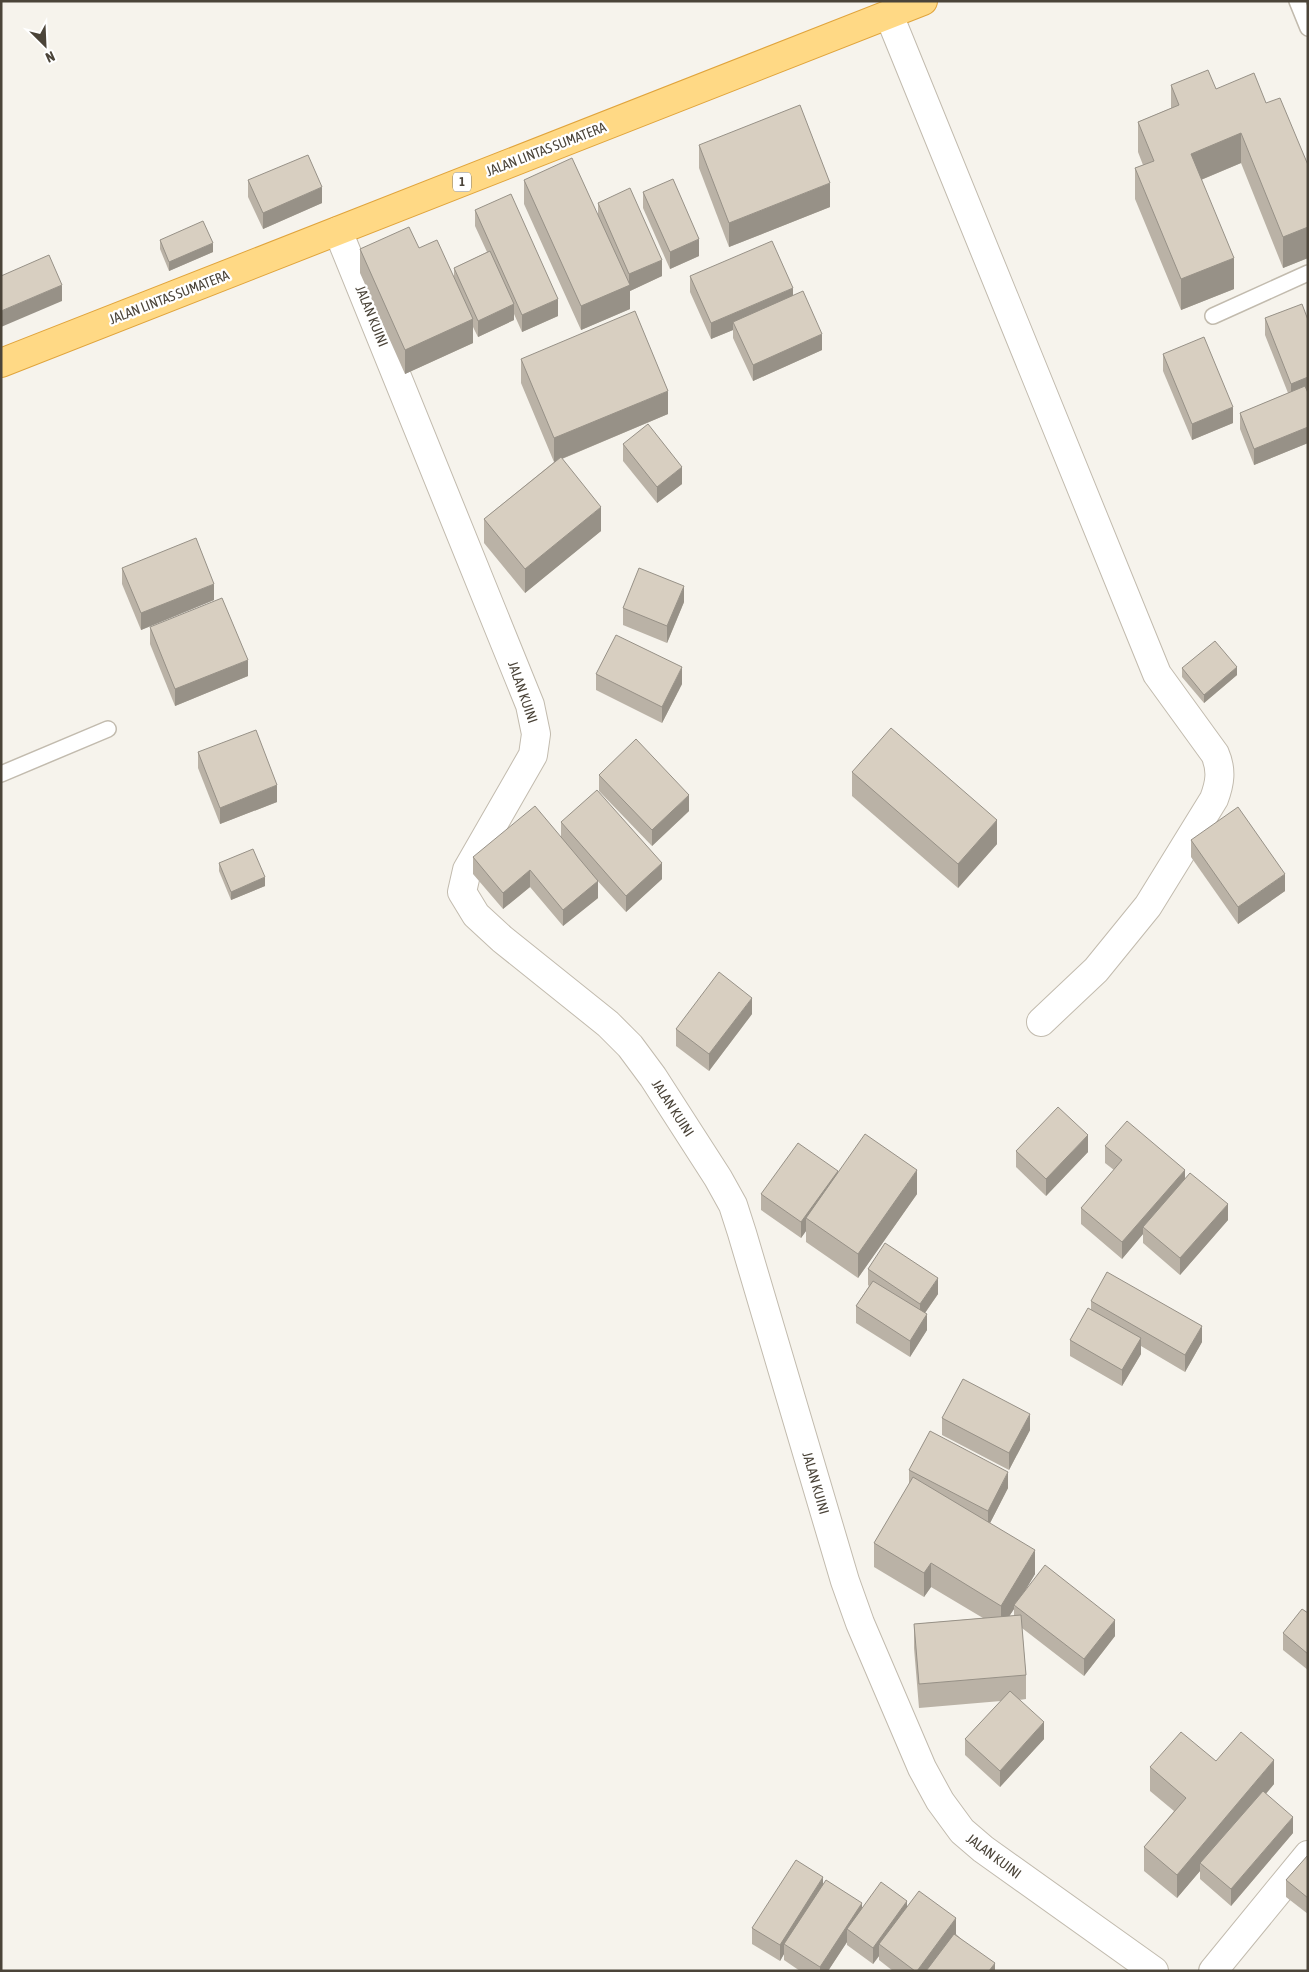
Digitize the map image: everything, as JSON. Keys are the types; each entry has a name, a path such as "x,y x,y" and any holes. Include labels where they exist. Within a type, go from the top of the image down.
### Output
{"highway":[{"name":"JALAN LINTAS SUMATERA","path":"1,363 923,1"}],"street":[{"path":"889,15 1157,674 1215,754 1219,763 1220,782 1214,799 1148,906 1096,970 1041,1022"},
{"name":"JALAN KUINI","path":"338,231 530,705 536,734 533,755 467,870 462,892 476,915 502,939 608,1024 630,1046 653,1077 722,1184 742,1233 845,1581 860,1623 922,1768 940,1801 962,1831 983,1849 1154,1971"},
{"path":"1213,1971 1308,1855"}],"lane":[{"path":"1297,1 1308,28"},
{"path":"1213,316 1308,273"},
{"path":"1,774 108,729"}],"building":[{"path":"1208,70 1216,89 1254,73 1266,103 1280,98 1308,165 1308,227 1283,237 1241,133 1191,154 1234,258 1181,279 1135,168 1154,161 1138,122 1179,105 1171,85"},
{"path":"800,105 830,183 729,223 699,145"},
{"path":"308,155 322,187 263,213 248,180"},
{"path":"572,158 630,285 581,306 524,180"},
{"path":"673,179 699,239 670,252 643,192"},
{"path":"630,188 662,260 629,274 598,203"},
{"path":"511,194 558,299 522,315 475,210"},
{"path":"203,221 213,243 169,262 160,240"},
{"path":"409,227 419,248 437,240 473,319 405,350 360,249"},
{"path":"772,241 793,288 711,323 690,276"},
{"path":"490,251 514,304 478,321 454,268"},
{"path":"49,255 62,285 1,311 1,276"},
{"path":"803,291 822,334 753,365 733,322"},
{"path":"1302,304 1308,320 1308,377 1291,384 1265,318"},
{"path":"635,311 668,391 554,438 521,359"},
{"path":"1204,337 1233,407 1192,424 1163,354"},
{"path":"1305,386 1308,393 1308,427 1254,449 1240,413"},
{"path":"648,424 682,467 657,487 623,444"},
{"path":"561,457 601,507 525,569 484,519"},
{"path":"196,538 214,584 141,613 122,568"},
{"path":"639,568 684,586 667,626 623,608"},
{"path":"222,598 248,660 175,689 150,627"},
{"path":"616,635 682,667 662,707 596,674"},
{"path":"1215,641 1237,667 1204,695 1182,668"},
{"path":"891,728 997,820 958,864 852,772"},
{"path":"256,730 277,785 220,808 198,752"},
{"path":"636,739 689,795 652,830 599,775"},
{"path":"597,790 662,863 626,896 561,822"},
{"path":"535,806 598,881 563,910 530,870 503,893 473,857"},
{"path":"1238,807 1285,874 1238,907 1191,840"},
{"path":"253,849 265,877 231,892 219,863"},
{"path":"719,972 752,998 709,1054 676,1029"},
{"path":"1058,1107 1088,1135 1046,1179 1016,1151"},
{"path":"1127,1121 1185,1170 1122,1242 1081,1208 1122,1160 1105,1146"},
{"path":"865,1134 917,1170 858,1254 806,1218"},
{"path":"798,1143 838,1171 801,1222 761,1194"},
{"path":"1190,1173 1228,1204 1180,1258 1143,1227"},
{"path":"885,1243 938,1278 920,1304 868,1269"},
{"path":"1107,1272 1202,1326 1185,1355 1091,1301"},
{"path":"873,1281 927,1314 910,1341 856,1306"},
{"path":"1088,1308 1141,1338 1122,1370 1070,1340"},
{"path":"963,1379 1030,1414 1009,1453 942,1418"},
{"path":"930,1431 1008,1472 988,1511 909,1470"},
{"path":"913,1477 1035,1550 1001,1606 931,1563 924,1573 874,1543"},
{"path":"1045,1565 1115,1620 1084,1659 1014,1605"},
{"path":"1302,1609 1308,1613 1308,1654 1283,1633"},
{"path":"1021,1615 1026,1675 919,1684 914,1624"},
{"path":"1010,1691 1044,1722 1000,1771 965,1739"},
{"path":"1181,1732 1216,1761 1241,1732 1274,1760 1177,1875 1144,1847 1186,1798 1150,1767"},
{"path":"1263,1791 1293,1817 1231,1889 1200,1863"},
{"path":"1308,1855 1308,1898 1286,1880"},
{"path":"796,1860 823,1877 780,1945 752,1928"},
{"path":"826,1880 862,1903 820,1967 784,1944"},
{"path":"881,1882 907,1901 873,1948 847,1929"},
{"path":"919,1891 956,1918 917,1971 915,1971 879,1944"},
{"path":"954,1934 995,1963 989,1971 926,1971"}]}
